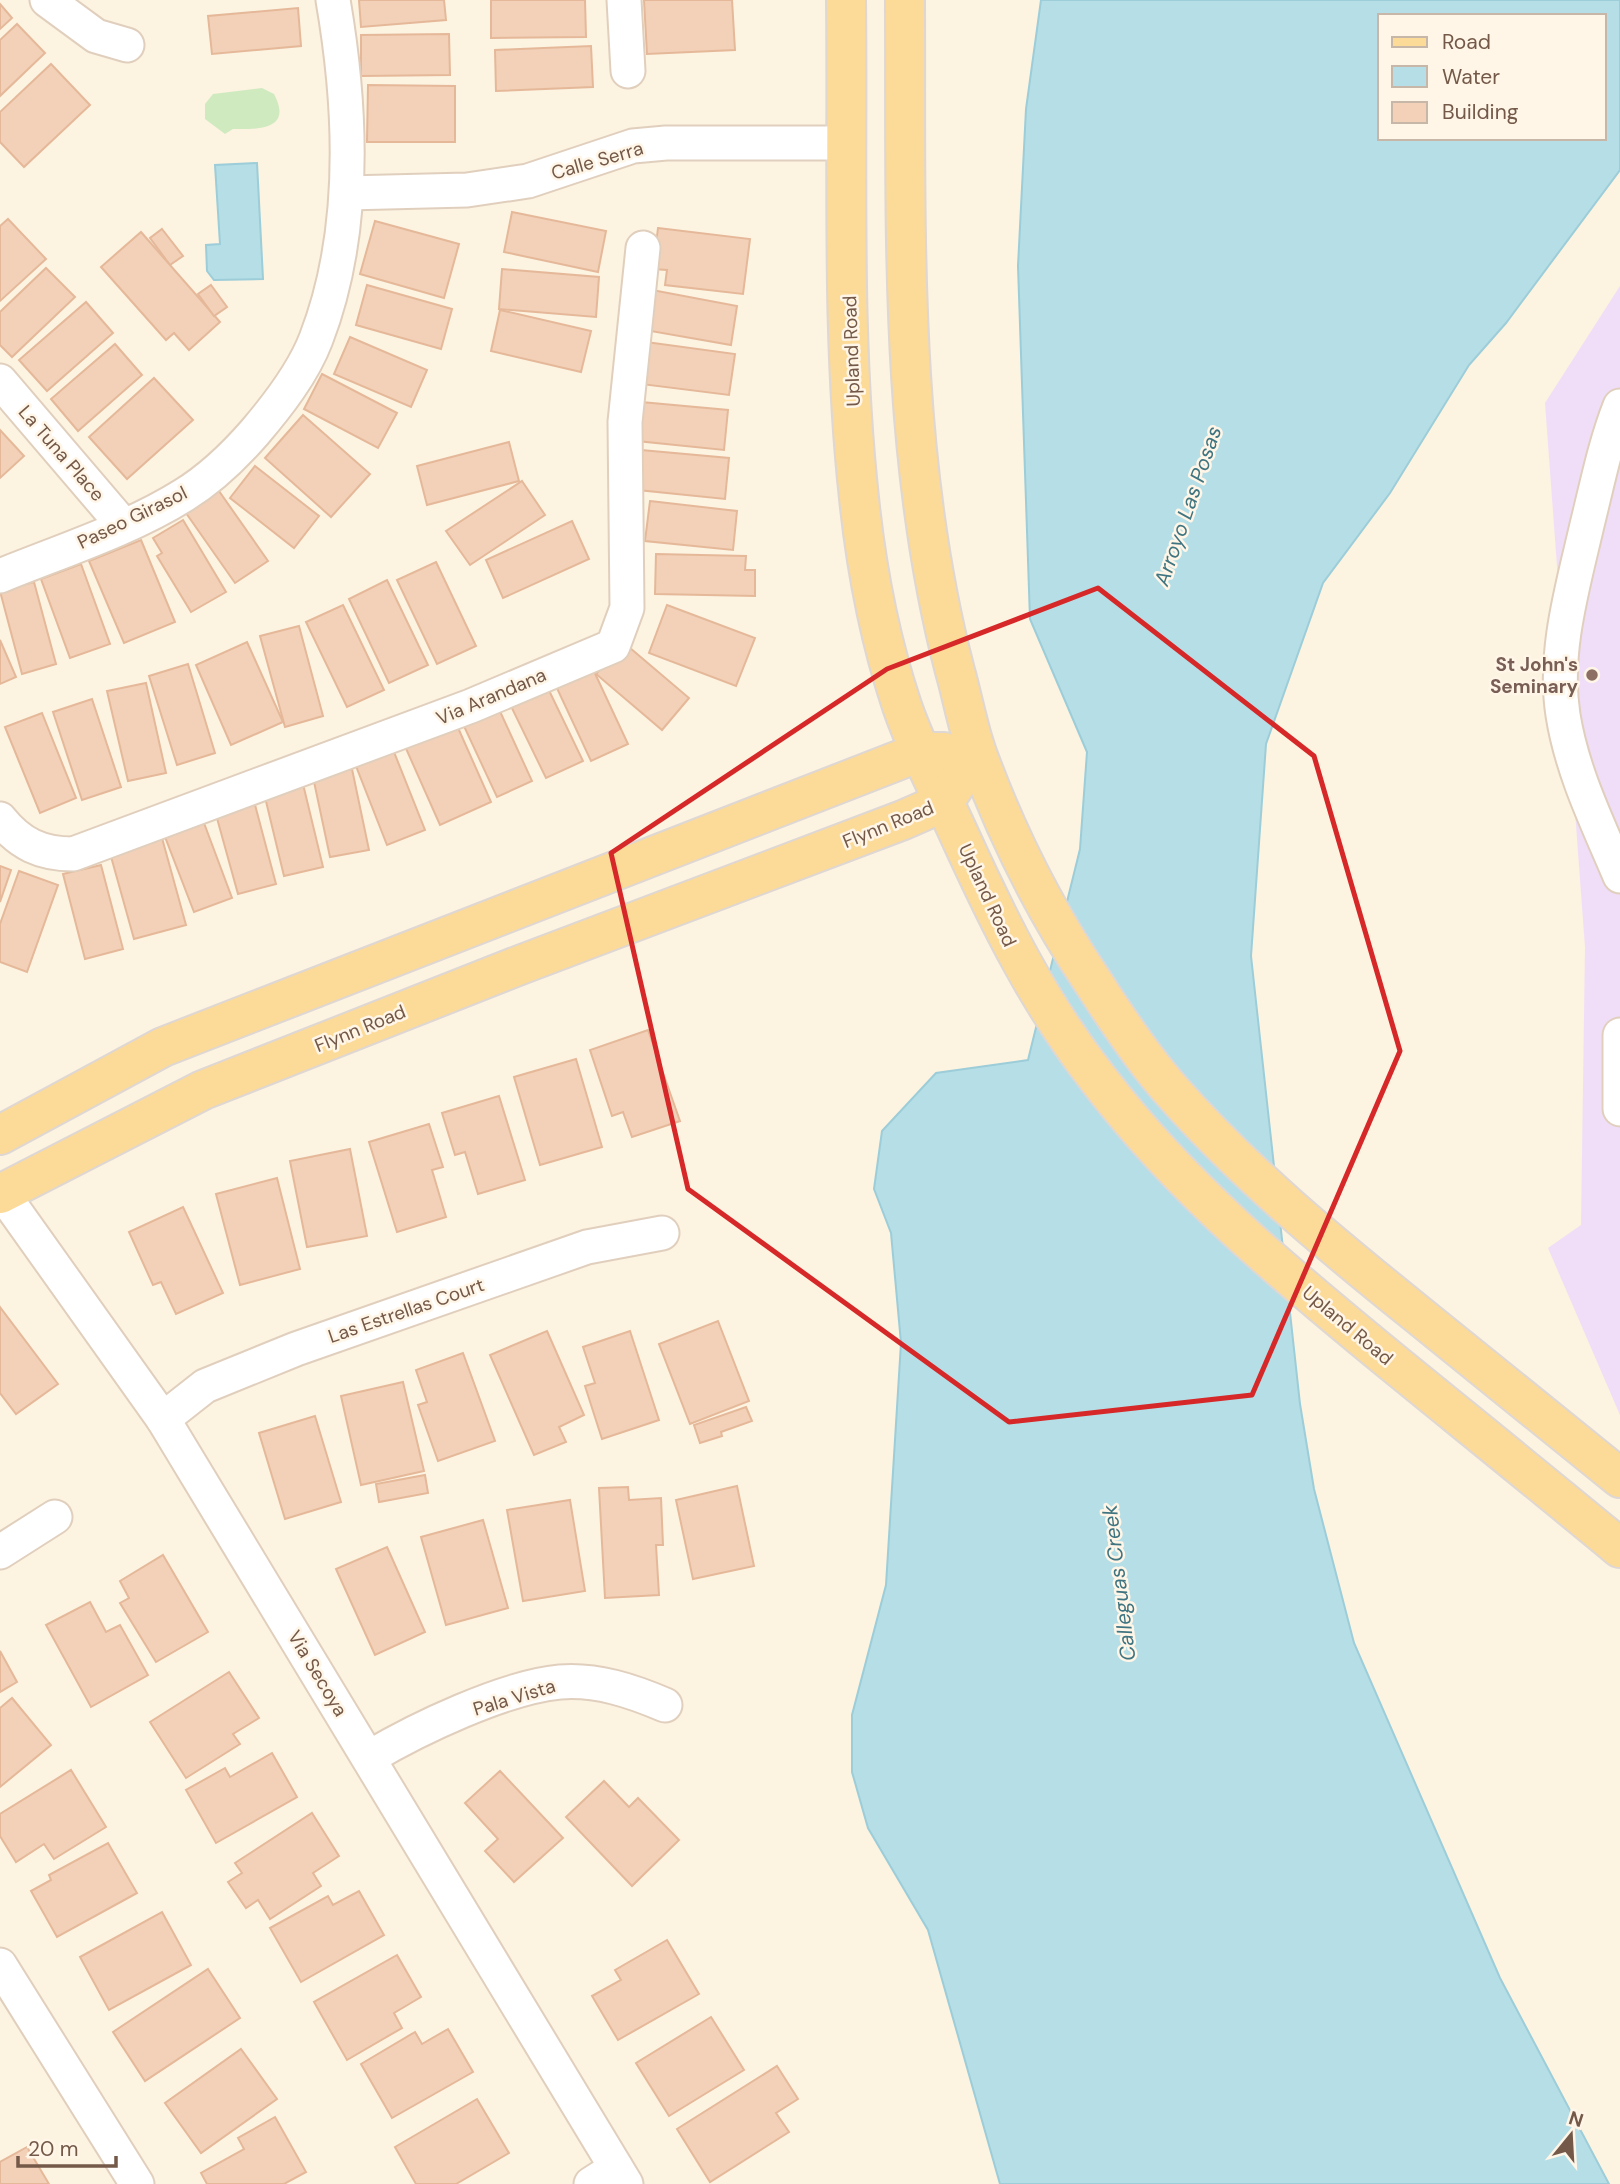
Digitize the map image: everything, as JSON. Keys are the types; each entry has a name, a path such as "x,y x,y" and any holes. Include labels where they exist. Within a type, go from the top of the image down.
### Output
{"main road":[{"name":"Upland Road","path":"846,0 850,378 859,501 892,668 920,752 990,907 1057,1022 1098,1080 1149,1142 1256,1249 1620,1548"},
{"path":"905,0 909,289 917,454 927,537 945,630 977,753 1040,895 1107,1004 1168,1086 1261,1182 1339,1250 1620,1478"},
{"path":"0,1135 163,1047 920,752 977,753"},
{"name":"Flynn Road","path":"1,1193 203,1090 944,802 977,753"}],"street":[{"path":"47,0 96,36 127,45"},
{"name":"Paseo Girasol","path":"0,576 123,525 185,495 238,451 278,405 315,341 334,280 347,193 342,53 333,0"},
{"path":"624,0 628,71"},
{"name":"Calle Serra","path":"347,193 467,190 528,181 634,146 848,143"},
{"name":"Via Arandana","path":"0,819 12,834 30,847 52,854 73,855 446,715 613,646 627,608 625,422 643,248"},
{"name":"La Tuna Place","path":"0,381 123,525"},
{"path":"1620,407 1608,492 1572,589 1562,653 1563,713 1575,766 1620,876"},
{"path":"1620,1035 1620,1109"},
{"name":"Via Secoya","path":"1,1193 163,1419 370,1757 611,2179"},
{"name":"Las Estrellas Court","path":"163,1419 205,1386 296,1349 587,1247 662,1233"},
{"path":"0,1552 55,1517"},
{"name":"Pala Vista","path":"370,1757 417,1729 521,1691 560,1682 625,1688 664,1705"},
{"path":"0,1965 137,2184"}],"highlighted area":[{"path":"1098,588 1314,756 1400,1051 1252,1395 1009,1422 688,1189 611,853 887,669"}],"shaded area":[{"name":"St John's Seminary","path":"1620,286 1620,1415 1548,1248 1581,1225 1585,947 1545,403"}],"green space":[{"path":"262,88 274,94 279,106 279,116 269,126 233,129 225,134 205,119 205,104 213,94"}],"water":[{"path":"1041,0 1620,0 1620,170 1506,323 1469,365 1390,493 1323,583 1266,744 1251,956 1300,1404 1314,1489 1354,1643 1500,1978 1609,2184 1000,2184 928,1930 868,1828 852,1772 852,1715 886,1585 901,1343 891,1233 874,1189 882,1131 936,1073 1028,1060 1080,849 1087,752 1030,619 1018,266 1026,109"},
{"path":"257,163 263,279 214,280 207,271 206,245 220,244 215,165"}],"building":[{"path":"359,0 444,0 446,20 361,27"},
{"path":"491,0 585,0 586,37 491,38"},
{"path":"644,0 732,0 735,50 647,54"},
{"path":"0,4 12,18 0,29"},
{"path":"298,8 301,46 212,54 208,16"},
{"path":"17,24 45,53 0,96 0,40"},
{"path":"449,34 450,75 361,76 361,35"},
{"path":"591,46 593,87 496,91 495,50"},
{"path":"51,64 90,105 24,167 0,142 0,112"},
{"path":"368,85 455,86 455,142 367,142"},
{"path":"512,212 606,231 598,272 504,252"},
{"path":"8,219 46,259 0,301 0,226"},
{"path":"375,221 459,244 444,298 360,274"},
{"path":"658,228 750,239 743,294 665,285 667,270 653,269"},
{"path":"162,229 183,256 170,265 150,238"},
{"path":"141,232 220,322 189,350 174,333 166,340 101,267"},
{"path":"46,268 75,297 12,357 0,345 0,312"},
{"path":"502,269 599,277 596,317 499,309"},
{"path":"211,285 227,307 214,316 198,294"},
{"path":"367,285 452,309 441,349 356,325"},
{"path":"652,290 737,306 731,345 645,330"},
{"path":"86,302 113,333 47,391 19,360"},
{"path":"500,310 591,331 581,372 491,351"},
{"path":"350,337 427,370 411,407 334,374"},
{"path":"646,342 735,354 729,395 641,384"},
{"path":"115,344 142,375 78,431 51,399"},
{"path":"322,374 397,413 378,448 304,409"},
{"path":"154,378 193,420 127,479 89,437"},
{"path":"641,402 728,410 724,450 637,441"},
{"path":"303,415 370,474 331,517 265,458"},
{"path":"0,430 24,456 0,478"},
{"path":"509,442 519,481 427,505 417,466"},
{"path":"641,450 729,458 725,499 638,490"},
{"path":"255,466 319,516 294,548 230,498"},
{"path":"522,481 545,515 470,565 446,531"},
{"path":"219,491 268,561 235,583 186,513"},
{"path":"650,501 737,511 733,550 645,541"},
{"path":"183,520 226,592 191,612 157,556 162,553 153,538"},
{"path":"572,521 589,559 503,598 486,560"},
{"path":"141,540 175,622 124,643 89,561"},
{"path":"656,554 746,556 745,570 755,570 755,596 655,594"},
{"path":"436,562 476,646 437,664 397,580"},
{"path":"81,564 110,644 70,658 41,579"},
{"path":"387,580 428,665 389,683 349,599"},
{"path":"34,582 56,664 22,674 0,591"},
{"path":"343,605 384,690 347,707 306,622"},
{"path":"667,605 755,638 736,686 649,653"},
{"path":"299,626 323,716 285,727 260,636"},
{"path":"0,640 16,677 0,684"},
{"path":"247,642 283,722 231,745 196,665"},
{"path":"623,642 689,698 662,730 596,674"},
{"path":"188,664 215,753 177,765 149,676"},
{"path":"592,667 628,744 591,761 555,684"},
{"path":"544,680 583,761 546,778 507,698"},
{"path":"146,683 166,773 128,781 107,691"},
{"path":"92,699 121,787 82,800 53,712"},
{"path":"498,707 532,781 497,797 463,724"},
{"path":"42,713 76,798 40,813 5,727"},
{"path":"455,721 491,802 440,825 404,744"},
{"path":"392,747 425,830 387,845 354,761"},
{"path":"352,769 369,850 330,857 313,777"},
{"path":"303,784 323,867 284,876 264,793"},
{"path":"254,801 276,884 238,894 215,811"},
{"path":"201,815 232,898 194,912 162,829"},
{"path":"162,838 186,925 134,939 110,853"},
{"path":"101,865 123,949 85,959 63,874"},
{"path":"0,866 11,870 0,902"},
{"path":"19,871 58,885 27,972 0,962 0,924"},
{"path":"648,1030 680,1121 632,1137 623,1112 612,1116 590,1050"},
{"path":"576,1059 602,1147 540,1165 514,1077"},
{"path":"499,1096 525,1180 478,1194 465,1152 455,1155 442,1113"},
{"path":"429,1124 443,1167 432,1170 446,1217 397,1232 369,1142"},
{"path":"350,1149 367,1236 307,1247 290,1161"},
{"path":"277,1178 300,1269 240,1285 216,1194"},
{"path":"183,1207 223,1293 176,1314 161,1282 153,1285 129,1232"},
{"path":"0,1307 58,1384 16,1414 0,1393"},
{"path":"718,1321 749,1401 690,1424 659,1344"},
{"path":"547,1331 584,1415 559,1427 566,1442 534,1455 490,1355"},
{"path":"630,1331 659,1420 602,1439 585,1386 595,1383 583,1347"},
{"path":"463,1353 495,1441 438,1461 418,1405 427,1402 416,1370"},
{"path":"403,1382 424,1471 361,1485 341,1396"},
{"path":"746,1407 752,1421 721,1432 722,1436 700,1443 694,1425"},
{"path":"315,1416 341,1502 285,1519 259,1433"},
{"path":"425,1475 428,1493 379,1502 376,1484"},
{"path":"737,1486 754,1566 693,1579 676,1500"},
{"path":"628,1487 629,1500 661,1498 663,1545 656,1545 659,1595 605,1598 599,1488"},
{"path":"570,1500 585,1591 523,1601 507,1510"},
{"path":"483,1520 508,1608 446,1625 421,1537"},
{"path":"387,1547 425,1632 375,1655 336,1569"},
{"path":"163,1555 208,1632 156,1662 120,1603 129,1598 120,1581"},
{"path":"90,1602 106,1632 120,1625 148,1675 91,1707 46,1625"},
{"path":"0,1651 17,1682 0,1692"},
{"path":"229,1672 259,1718 233,1734 240,1744 186,1778 150,1722"},
{"path":"12,1698 51,1745 0,1787 0,1708"},
{"path":"272,1753 297,1797 216,1843 186,1790 225,1768 230,1777"},
{"path":"71,1770 106,1827 54,1859 44,1844 16,1862 0,1836 0,1814"},
{"path":"500,1771 563,1838 514,1882 485,1851 498,1839 465,1803"},
{"path":"604,1781 629,1807 638,1798 679,1840 632,1886 566,1817"},
{"path":"312,1813 339,1856 313,1873 321,1886 270,1919 258,1900 246,1908 228,1882 242,1873 235,1863"},
{"path":"108,1843 137,1893 57,1937 31,1891 51,1880 49,1875"},
{"path":"359,1891 384,1935 301,1982 270,1928 328,1896 333,1905"},
{"path":"162,1912 191,1965 109,2010 80,1957"},
{"path":"667,1940 699,1994 618,2040 592,1996 621,1980 615,1970"},
{"path":"397,1955 421,1997 394,2013 402,2028 347,2060 314,2002"},
{"path":"208,1969 240,2018 145,2081 113,2032"},
{"path":"711,2017 744,2070 669,2116 636,2063"},
{"path":"448,2029 473,2072 392,2118 361,2064 415,2032 422,2044"},
{"path":"241,2049 277,2099 201,2153 165,2103"},
{"path":"777,2066 798,2099 776,2113 789,2132 710,2182 677,2129"},
{"path":"477,2099 509,2153 456,2184 416,2184 395,2147"},
{"path":"275,2117 306,2172 284,2184 207,2184 201,2173 244,2149 238,2138"},
{"path":"27,2147 49,2184 0,2184 0,2162"}],"place":[{"name":"St John's Seminary","path":"1592,675"}],"water label":[{"name":"Arroyo Las Posas","path":"1188,506"},
{"name":"Calleguas Creek","path":"1119,1583"}]}
